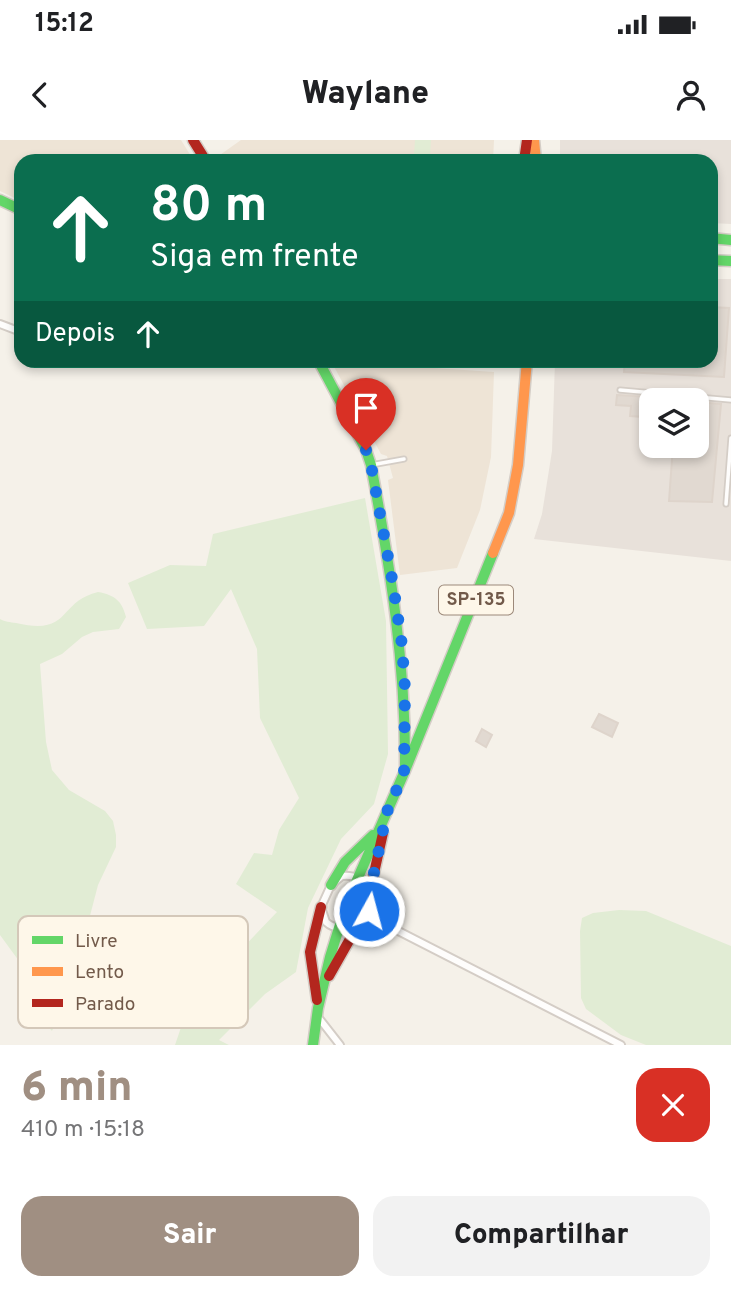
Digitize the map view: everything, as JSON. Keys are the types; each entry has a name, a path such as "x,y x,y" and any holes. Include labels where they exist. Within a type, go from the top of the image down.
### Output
{"main road":[{"path":"322,368 366,450 371,465 402,645 406,733 404,773"},
{"name":"SP-135","path":"313,1045 318,1011 338,928 509,513 518,465 526,368"},
{"path":"331,885 345,862 381,825 383,831 370,891"},
{"path":"318,1011 310,951 321,907"},
{"path":"323,988 350,939 366,918"}],"street":[{"path":"341,876 357,878 362,880 370,891 371,906 366,918 348,927 338,928 326,922 321,907 331,885 341,876"},
{"path":"366,918 621,1045"},
{"path":"318,1011 332,1037 340,1045"}],"lane":[{"path":"620,390 731,400"},
{"path":"726,504 731,438"},
{"path":"371,465 404,459"}],"shaded area":[{"path":"0,140 181,140 190,154 14,154 14,198 0,191"},
{"path":"241,140 494,140 493,154 221,154"},
{"path":"560,140 731,140 731,224 718,223 718,154 560,154"},
{"path":"718,279 731,279 731,561 534,539 542,514 552,451 555,368 718,368"},
{"path":"335,368 435,368 494,372 491,457 480,510 457,568 400,575 388,480 393,478 387,456 381,454"}],"green space":[{"path":"415,140 431,140 430,154 414,154"},
{"path":"365,498 386,621 388,754 374,804 341,839 308,908 296,972 265,994 248,1011 248,942 277,912 236,884 254,853 272,855 279,830 299,798 260,718 257,649 231,589 204,626 147,629 128,583 170,565 206,566 213,534"},
{"path":"98,592 109,595 117,600 126,617 119,629 93,632 82,637 62,654 40,664 46,742 52,770 69,790 105,811 113,821 116,847 98,885 90,916 18,916 18,960 0,935 0,619 34,626 47,625 56,622 85,597"},
{"path":"646,911 731,946 731,1045 646,1045 621,1035 586,1009 581,998 582,918 593,913"},
{"path":"181,1028 231,1028 219,1040 229,1045 175,1045"}],"building":[{"path":"718,307 729,308 724,377 624,372 624,368 718,368"},
{"path":"617,395 639,396 639,417 630,416 631,406 616,405"},
{"path":"709,403 721,404 712,502 669,501 672,458 709,458"},
{"path":"599,714 618,723 612,737 592,727"},
{"path":"482,729 492,735 486,747 476,741"}],"traffic: fast":[{"path":"0,200 14,207"},
{"path":"718,239 731,240"},
{"path":"718,260 731,261"},
{"path":"322,368 366,450 371,465 400,653 405,768"},
{"path":"313,1045 318,1008 330,957 346,905 404,773 493,553"},
{"path":"331,885 345,862 373,835"}],"traffic: slow":[{"path":"534,140 535,154"},
{"path":"493,553 509,513 518,465 526,368"}],"traffic: jam":[{"path":"193,140 202,154"},
{"path":"525,154 527,140"},
{"path":"370,891 383,833"},
{"path":"317,1000 310,952 321,907"},
{"path":"329,976 364,920"}],"route":[{"path":"366,450 374,480 402,645 406,733 404,773 382,823 383,831 370,891 369,911"}]}
